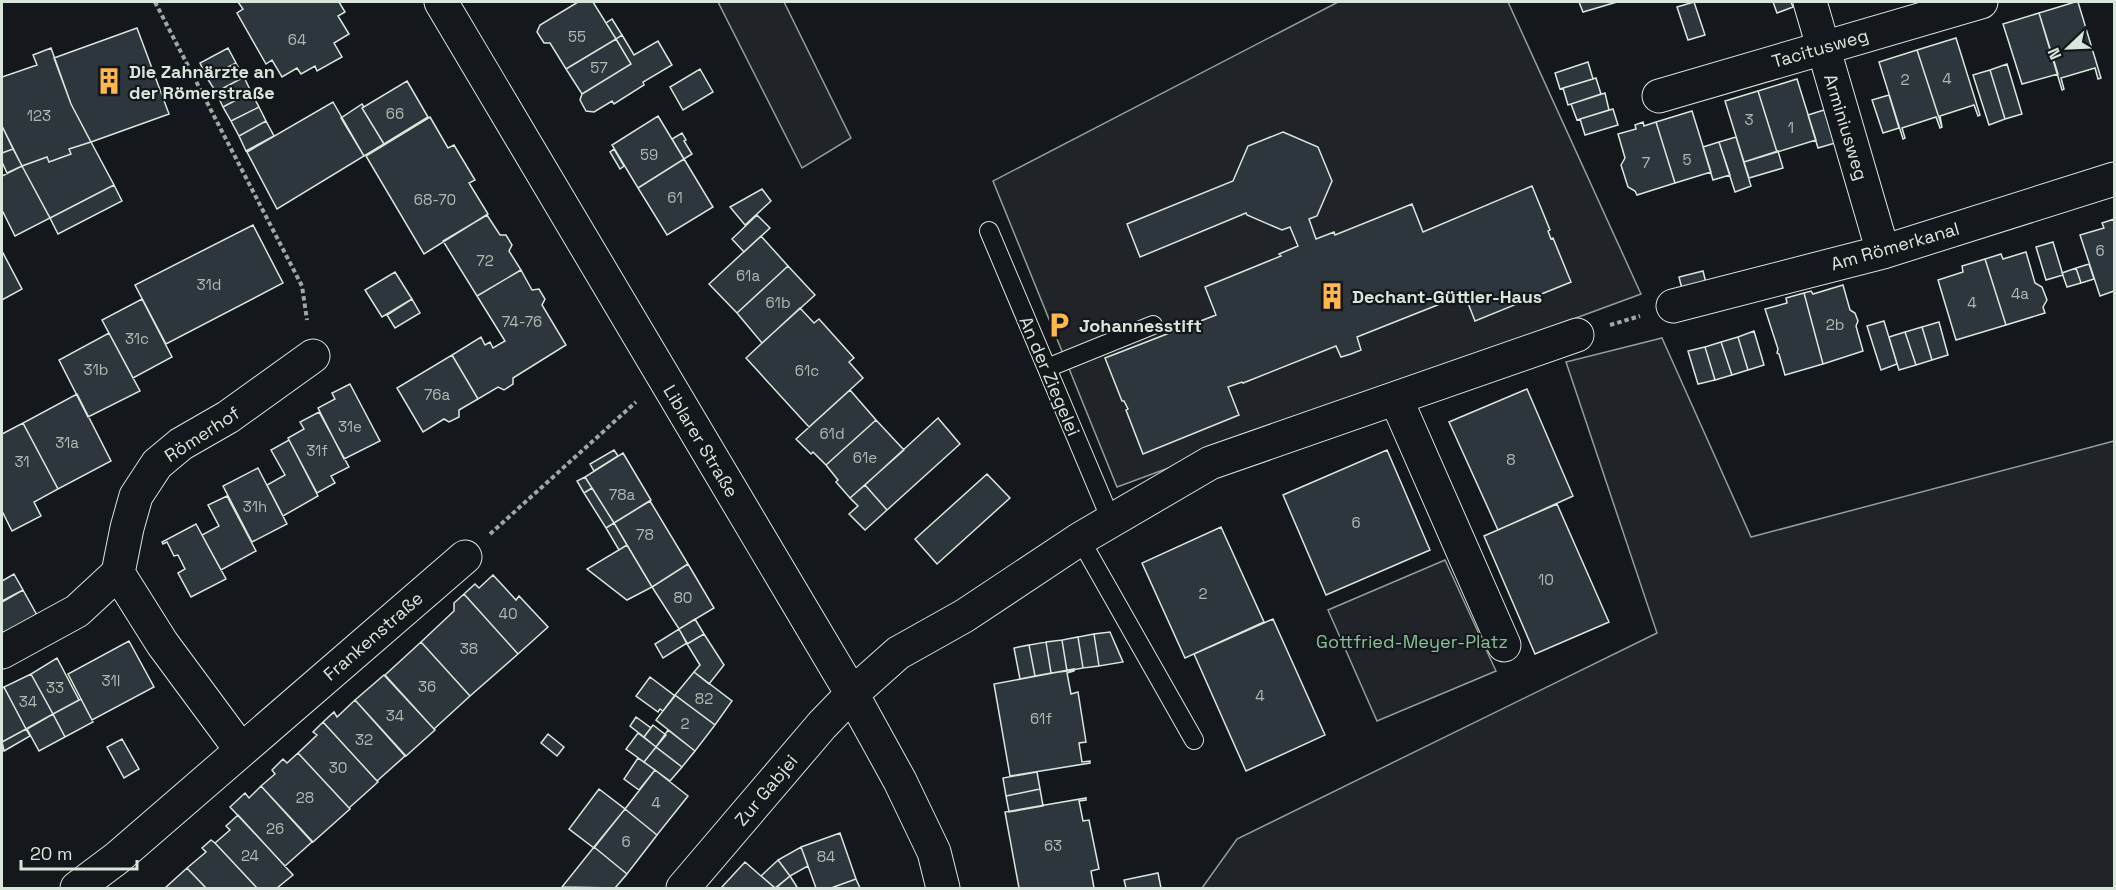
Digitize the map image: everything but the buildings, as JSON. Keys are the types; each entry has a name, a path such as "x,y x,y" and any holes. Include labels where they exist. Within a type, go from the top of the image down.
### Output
{"street":[{"name":"Liblarer Straße","path":"441,2 852,694 900,781 934,852 943,888"},
{"name":"Arminiusweg","path":"1809,2 1883,252"},
{"name":"Tacitusweg","path":"1659,96 1981,2"},
{"name":"Am Römerkanal","path":"1673,306 1883,252 2115,180"},
{"path":"852,694 898,653 964,616 1111,520 1210,464 1577,335"},
{"name":"Römerhof","path":"118,573 136,496 157,464 181,444 228,417 313,356"},
{"path":"1396,399 1504,645"},
{"name":"Frankenstraße","path":"77,888 117,858 465,557"},
{"path":"2,652 77,611 118,573 162,643 241,750"},
{"name":"Zur Gabjei","path":"683,888 822,725 852,694"}],"lane":[{"name":"An der Ziegelei","path":"989,231 1111,520"},
{"path":"1047,368 1152,324"},
{"path":"1080,539 1194,740"}],"path":[{"path":"154,2 302,286 313,356"},
{"path":"1577,335 1673,306"},
{"path":"465,557 664,378"}],"green space":[{"path":"718,2 784,2 851,138 802,168"},
{"path":"1338,2 1508,2 1641,294 1117,487 993,181"},
{"path":"1662,338 1751,537 2114,441 2114,888 1202,888 1237,839 1657,633 1566,362"},
{"name":"Gottfried-Meyer-Platz","path":"1445,560 1496,671 1377,721 1328,610"}],"place":[{"name":"Die Zahnärzte an der Römerstraße","path":"109,81"},
{"name":"Dechant-Güttler-Haus","path":"1332,296"},
{"name":"Johannesstift","path":"1059,325"}]}
